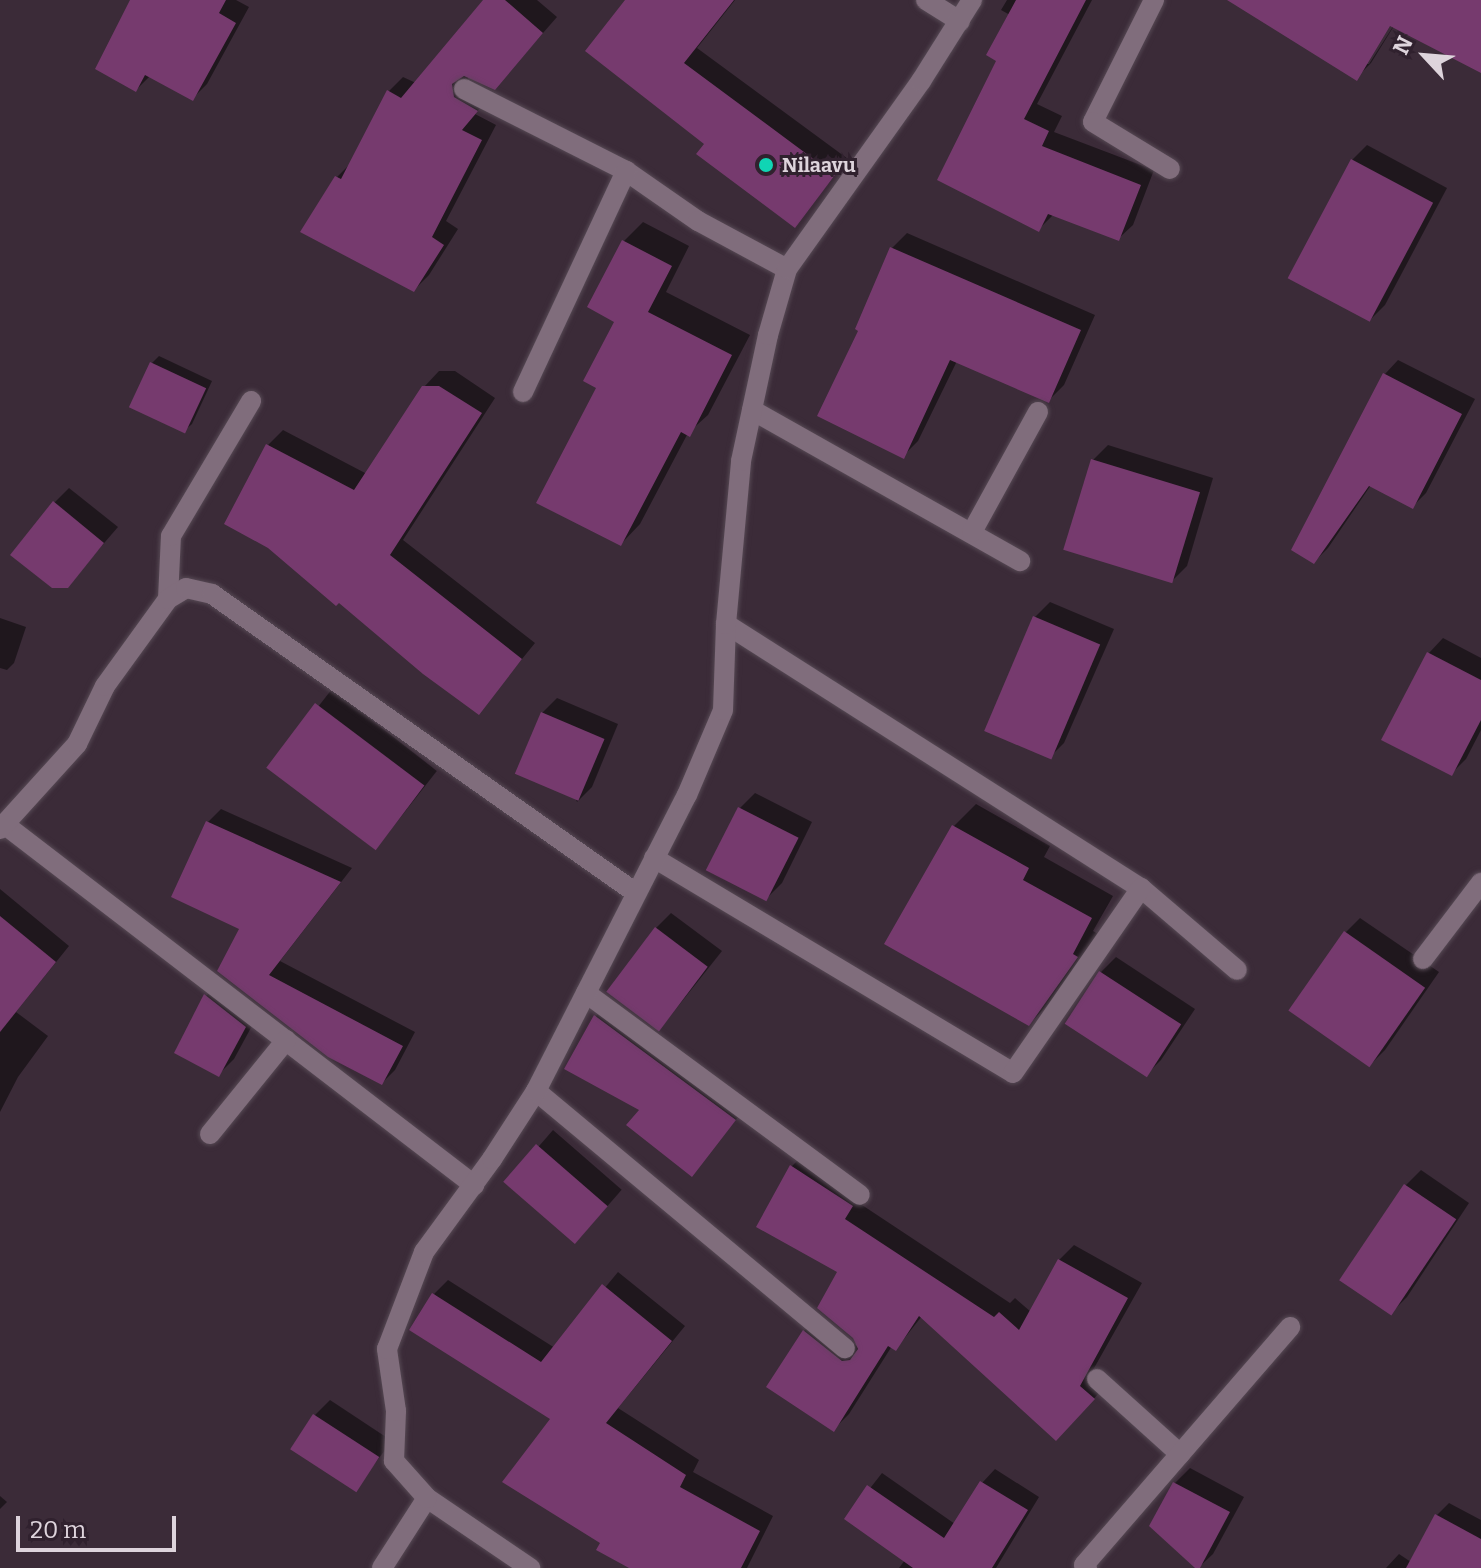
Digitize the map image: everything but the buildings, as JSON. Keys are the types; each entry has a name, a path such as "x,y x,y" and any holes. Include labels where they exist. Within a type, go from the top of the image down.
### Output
{"street":[{"path":"926,0 960,21"},
{"path":"530,1568 427,1498 394,1461 396,1411 387,1349 424,1252 474,1185 536,1091 687,795 723,710 726,624 741,461 768,335 787,269 972,0"},
{"path":"1154,0 1093,122 1170,169"},
{"path":"464,89 626,171 698,221 787,269"},
{"path":"523,392 626,171"},
{"path":"168,599 171,536 251,401"},
{"path":"752,410 1020,561"},
{"path":"972,532 1038,412"},
{"path":"474,1185 2,827 77,744 105,686 168,599 186,588 212,594 636,893"},
{"path":"726,624 1141,888 1237,970"},
{"path":"654,858 1013,1073 1141,888"},
{"path":"1423,959 1481,883"},
{"path":"586,993 860,1195"},
{"path":"210,1134 286,1040"},
{"path":"536,1091 845,1348"},
{"path":"1087,1568 1084,1565 1290,1327"},
{"path":"1097,1379 1180,1454"},
{"path":"382,1568 427,1498"}],"place":[{"name":"Nilaavu","path":"766,165"}]}
